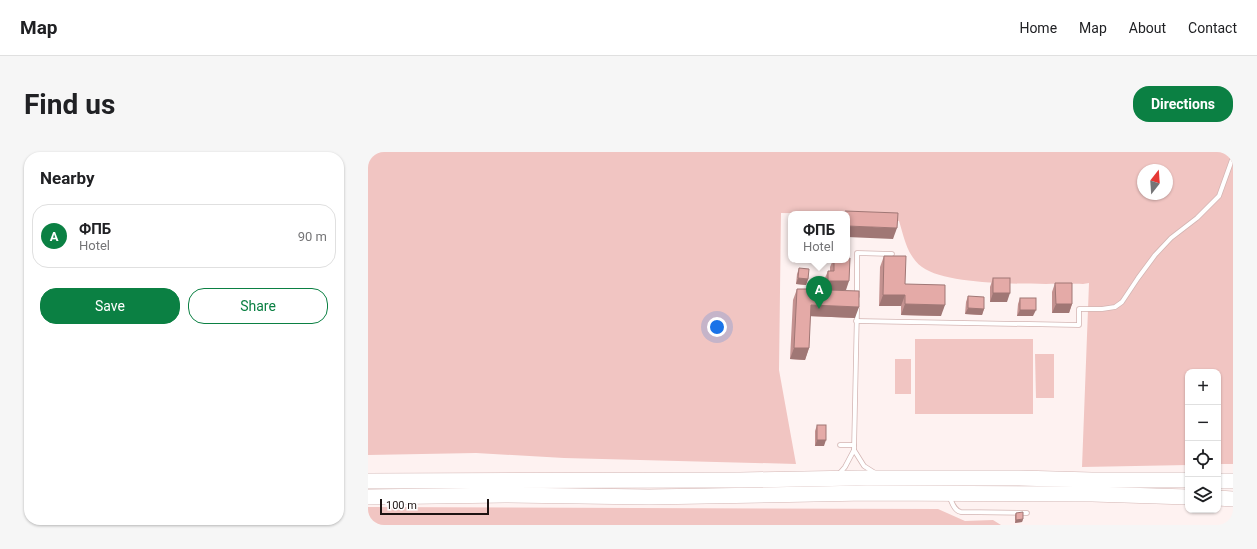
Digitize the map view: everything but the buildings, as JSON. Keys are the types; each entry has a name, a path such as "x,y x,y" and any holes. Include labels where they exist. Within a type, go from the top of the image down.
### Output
{"highway":[{"path":"368,481 883,478 1185,480"},
{"path":"1221,481 1233,481"},
{"path":"368,496 505,495 650,497 867,494 1092,494 1185,497"},
{"path":"1221,498 1233,499"}],"lane":[{"path":"856,321 1079,325 1079,309 1102,309 1115,307 1122,302 1155,255 1171,238 1197,218 1219,196 1233,157"},
{"path":"857,299 857,253 892,254"},
{"path":"834,479 845,467 854,450 857,306"},
{"path":"840,445 854,445"},
{"path":"854,450 864,466 883,478"},
{"path":"948,494 957,511 1027,513"}],"shaded area":[{"path":"368,152 1233,152 1233,464 1221,464 1221,369 1185,369 1185,465 1082,467 1089,283 999,283 954,278 936,274 917,263 909,252 899,221 850,214 850,211 788,211 788,213 781,213 779,370 796,464 564,458 476,453 368,455"},
{"path":"915,339 1033,339 1033,414 915,414"},
{"path":"1035,354 1054,354 1054,398 1036,398"},
{"path":"895,359 911,359 911,394 895,394"},
{"path":"368,507 938,509 965,521 993,520 1001,525 368,525"}],"place":[{"name":"ФПБ","path":"819,309"}]}
